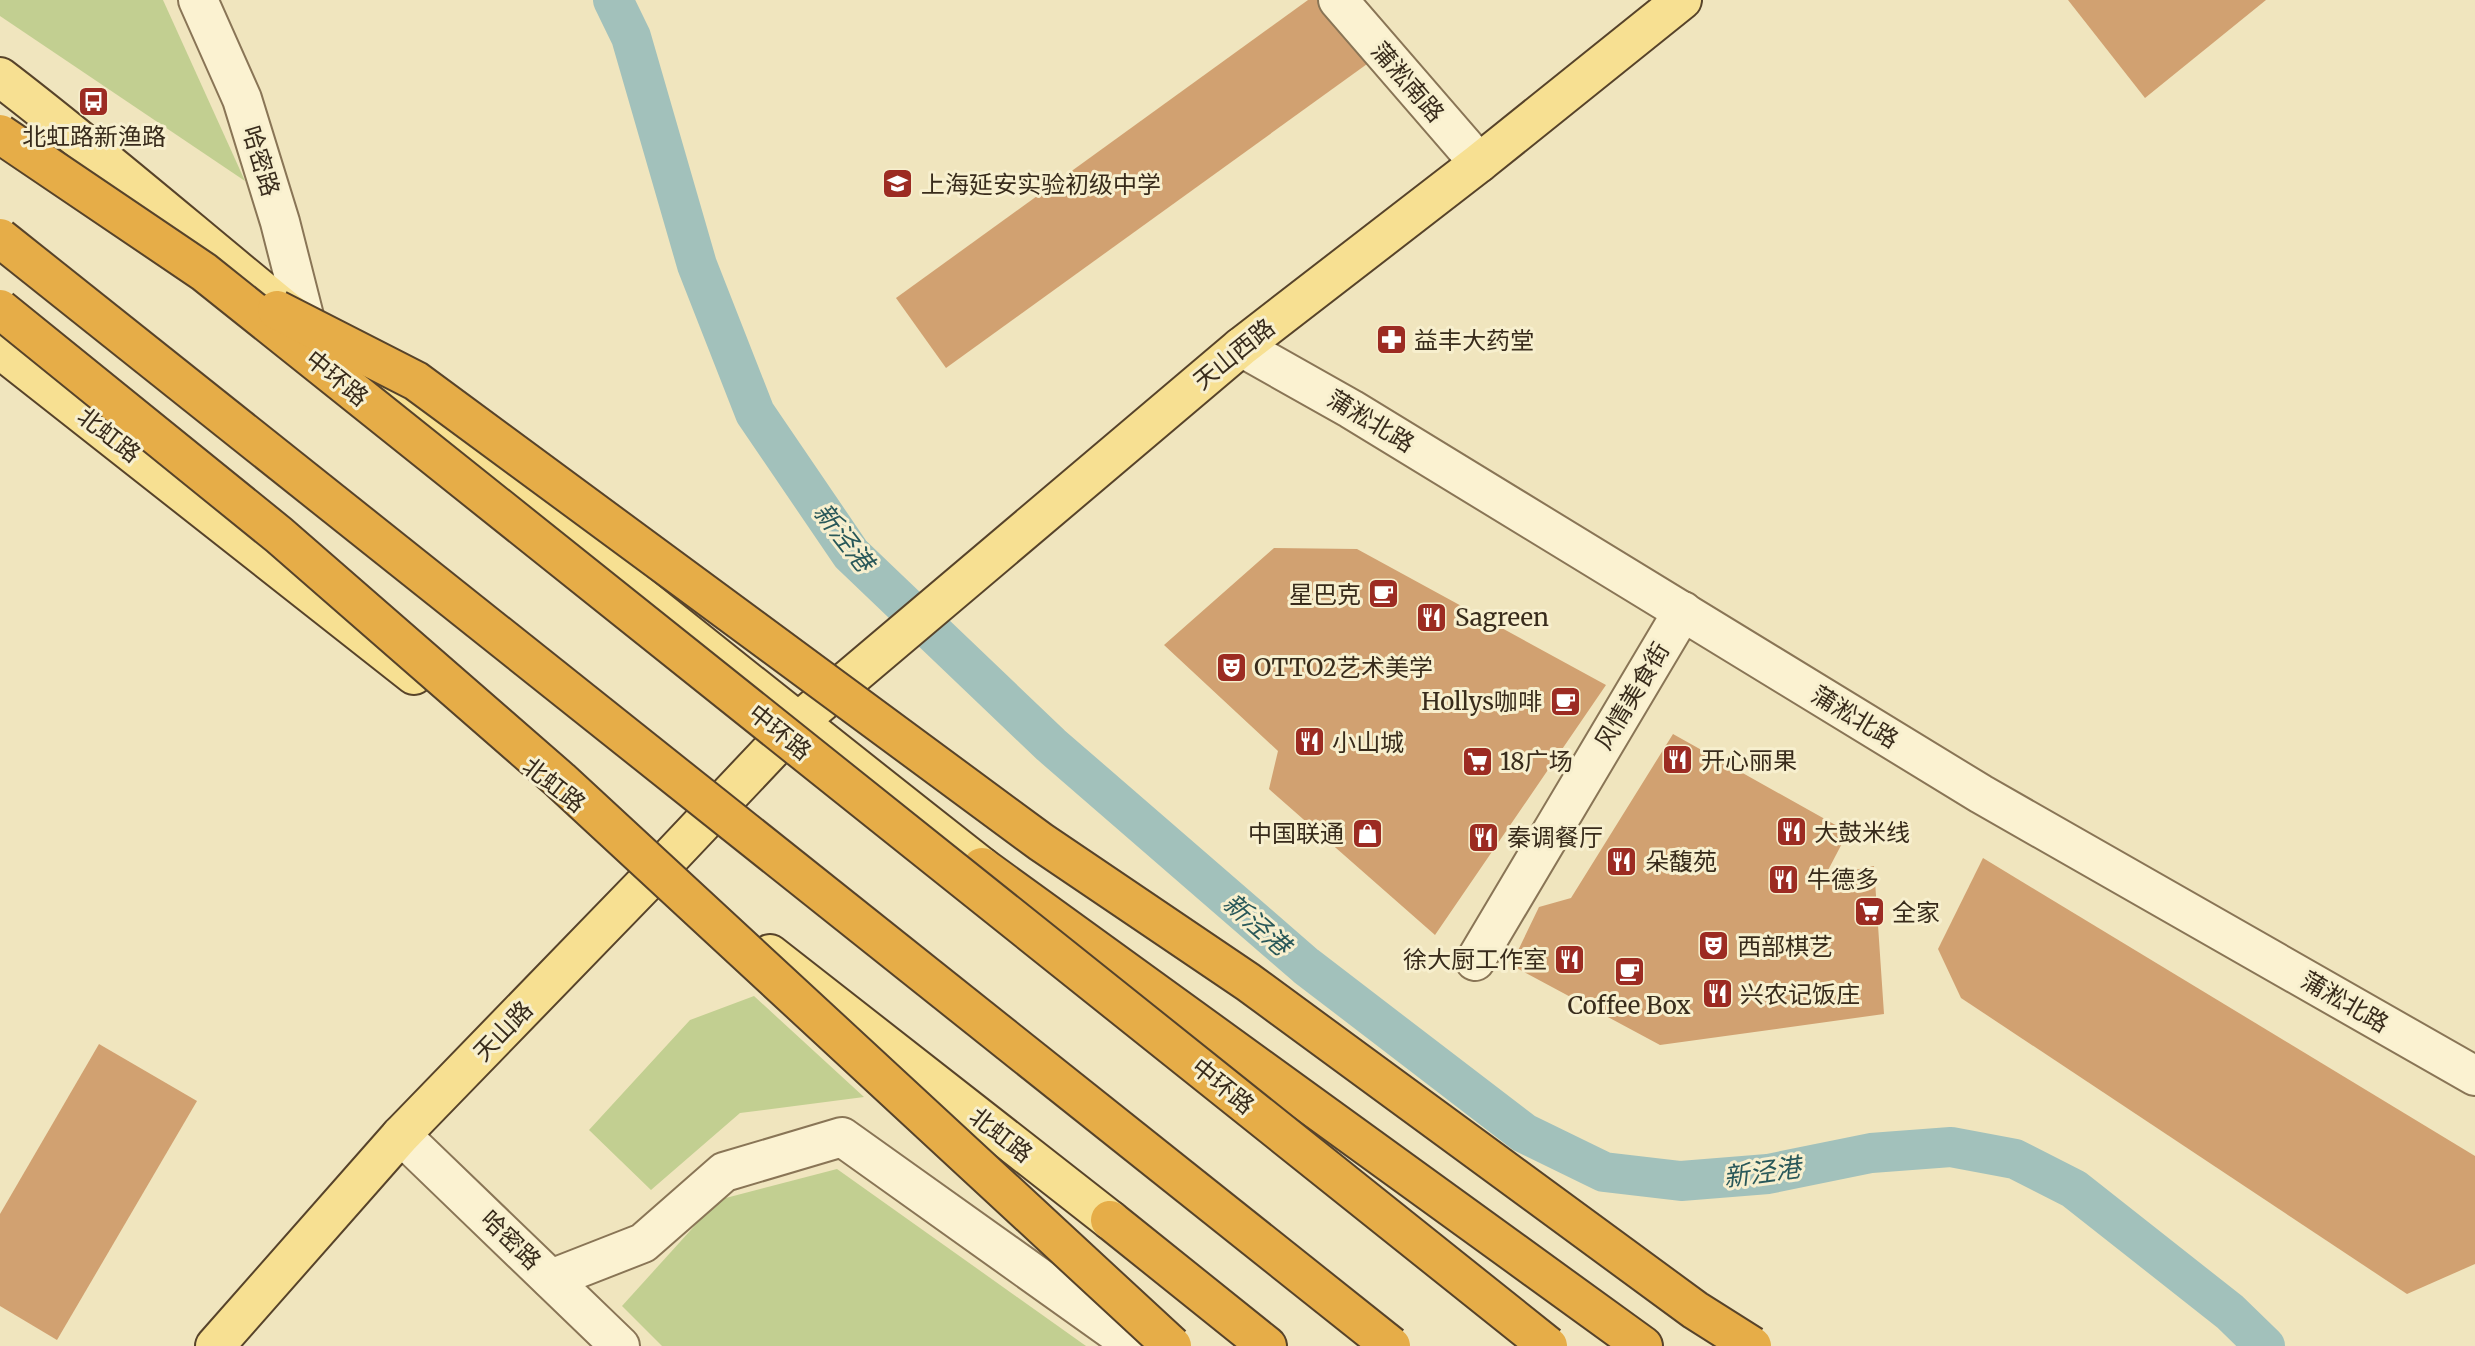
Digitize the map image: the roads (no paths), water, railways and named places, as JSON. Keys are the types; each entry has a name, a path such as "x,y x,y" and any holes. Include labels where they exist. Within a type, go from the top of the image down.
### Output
{"highway":[{"name":"中环路","path":"0,134 204,272 1548,1346"},
{"path":"0,237 1391,1346"},
{"path":"204,272 416,381 1041,842 1248,982 1695,1310 1740,1346"},
{"path":"0,309 279,535 560,780 1172,1346"},
{"path":"982,867 1643,1346"},
{"path":"1110,1220 1267,1346"},
{"path":"1100,1279 1157,1346"},
{"path":"1695,1310 1752,1346"}],"main road":[{"name":"天山西路","path":"798,722 1241,347 1479,163 1682,0"},
{"path":"0,78 73,133 307,328 982,867"},
{"name":"北虹路","path":"0,349 1110,1220"},
{"name":"天山路","path":"215,1346 401,1135 798,722"}],"street":[{"name":"哈密路","path":"198,0 242,99 280,222 307,328"},
{"name":"蒲淞南路","path":"1338,0 1479,163"},
{"name":"蒲淞北路","path":"1241,347 1352,409 1981,794 2475,1076"},
{"name":"风情美食街","path":"1475,961 1683,611"},
{"name":"哈密路","path":"401,1135 620,1346"},
{"path":"551,1279 643,1243 724,1172 842,1137 1135,1346"}],"waterway":[{"name":"新泾港","path":"613,0 631,37 697,265 755,413 851,554 1051,745 1306,966 1524,1133 1604,1172 1681,1181 1768,1174 1871,1153 1951,1147 2015,1159 2074,1189 2230,1312 2265,1346"}],"place":[{"name":"北虹路新渔路","path":"94,102"},
{"name":"上海延安实验初级中学","path":"898,184"},
{"name":"益丰大药堂","path":"1391,340"},
{"name":"星巴克","path":"1384,594"},
{"name":"Sagreen","path":"1432,617"},
{"name":"OTTO2艺术美学","path":"1231,667"},
{"name":"Hollys咖啡","path":"1565,701"},
{"name":"小山城","path":"1309,742"},
{"name":"开心丽果","path":"1678,760"},
{"name":"18广场","path":"1477,761"},
{"name":"大鼓米线","path":"1791,832"},
{"name":"中国联通","path":"1367,833"},
{"name":"秦调餐厅","path":"1484,837"},
{"name":"朵馥苑","path":"1622,861"},
{"name":"牛德多","path":"1784,879"},
{"name":"全家","path":"1869,912"},
{"name":"西部棋艺","path":"1714,946"},
{"name":"徐大厨工作室","path":"1570,959"},
{"name":"Coffee Box","path":"1629,971"},
{"name":"兴农记饭庄","path":"1717,994"}]}
